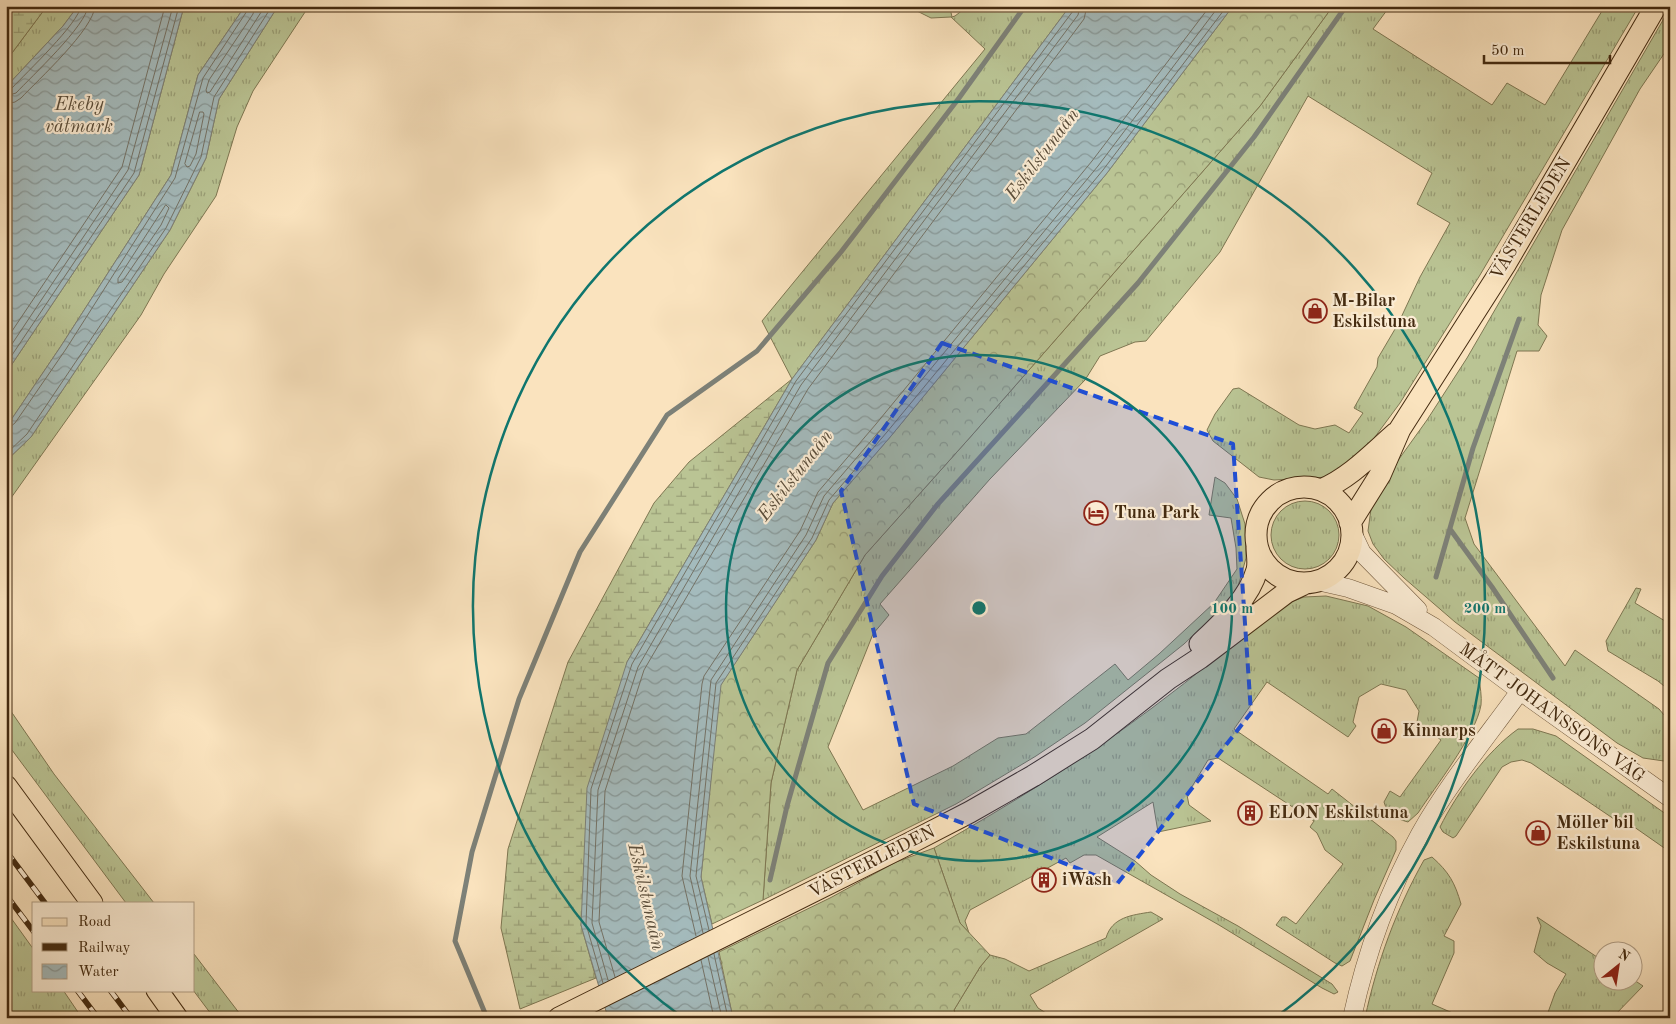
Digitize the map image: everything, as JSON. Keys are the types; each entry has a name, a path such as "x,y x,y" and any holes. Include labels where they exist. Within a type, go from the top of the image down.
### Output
{"main road":[{"name":"VÄSTERLEDEN","path":"1351,527 1380,475 1400,429 1506,263 1656,6"},
{"name":"VÄSTERLEDEN","path":"1321,490 1333,485 1362,464 1400,429"},
{"path":"1311,487 1329,494 1342,506 1351,527 1351,545 1344,561 1332,573 1312,582 1288,580 1278,575 1265,564 1257,546 1258,519 1267,504 1280,493 1295,488 1311,487"},
{"name":"VÄSTERLEDEN","path":"1168,679 1183,661 1231,614 1249,586 1257,569 1257,546"},
{"name":"VÄSTERLEDEN","path":"558,1018 828,885 970,812 1034,776 1092,739 1168,679 1200,658 1287,592 1312,582"},
{"path":"6,786 91,902"},
{"path":"158,992 177,1018"}],"street":[{"name":"MÅTT JOHANSSONS VÄG","path":"1351,527 1362,553 1434,626"},
{"name":"MÅTT JOHANSSONS VÄG","path":"1312,582 1348,588 1396,605 1434,626 1520,691 1670,798"},
{"path":"1352,1018 1369,950 1394,884 1421,833 1443,797 1520,691"}],"highlighted area":[{"path":"942,343 1233,444 1251,713 1117,884 914,804 841,491"}],"green space":[{"path":"6,6 47,6 6,61"},
{"path":"47,6 78,6 63,26 6,87 6,61"},
{"path":"184,6 245,6 198,75 171,175 61,346 11,420 6,424 6,373 139,175"},
{"path":"278,6 309,6 253,91 237,127 216,196 164,274 141,315 6,505 6,461 31,437 170,230 206,158 219,99"},
{"path":"907,6 951,6 952,17 968,6 1070,6 792,379 762,321 985,49 951,17 931,18"},
{"path":"1233,6 1333,6 1260,106 865,555 797,670 771,783 763,900 712,924 701,877 720,686 816,540 833,503 891,436 1107,173"},
{"path":"1333,6 1390,6 1373,29 1492,105 1507,83 1545,105 1605,6 1639,6 1480,275 1400,403 1369,445 1329,477 1274,480 1259,477 1213,441 1207,430 1215,414 1233,389 1239,388 1299,425 1315,429 1335,425 1349,433 1363,413 1354,408 1377,367 1378,358 1398,324 1420,277 1450,223 1417,204 1432,173 1308,96 1220,252 1146,341 1135,342 1100,356 1085,380 990,479 880,604 889,615 873,634 828,747 863,810 953,766 998,738 1026,734 1115,664 1128,680 1214,603 1237,569 1231,518 1209,515 1215,477 1225,483 1237,499 1245,524 1246,558 1238,587 1220,610 1184,644 1085,723 1036,756 956,804 763,900 771,783 797,670 865,555 1260,106"},
{"path":"1670,8 1670,45 1640,89 1562,230 1541,295 1538,325 1547,336 1539,351 1517,351 1465,518 1474,544 1565,666 1575,650 1659,709 1670,722 1670,755 1664,761 1643,758 1617,743 1455,622 1384,559 1373,544 1368,531 1371,509 1394,466 1427,420 1467,358"},
{"path":"792,379 627,662 581,925 596,978 520,1009 501,928 508,849 568,662 654,503 689,462"},
{"path":"1312,501 1324,507 1333,516 1339,528 1337,548 1329,559 1312,569 1298,569 1281,559 1273,548 1271,528 1281,511 1292,503"},
{"path":"1636,588 1641,589 1635,603 1670,624 1670,691 1658,681 1608,651 1606,641"},
{"path":"1326,596 1368,606 1406,627 1479,678 1481,695 1478,717 1463,746 1418,813 1408,822 1387,810 1384,802 1390,791 1400,797 1441,740 1417,722 1419,711 1406,690 1381,684 1359,697 1353,722 1356,726 1348,737 1267,682 1234,729 1328,794 1332,789 1396,841 1396,850 1350,961 1342,966 1335,963 1276,925 1282,917 1286,917 1296,924 1343,864 1325,850 1317,833 1310,827 1314,821 1218,758 1208,760 1187,795 1189,805 1211,821 1158,832 1153,802 1097,837 1135,861 1151,875 1180,894 1238,926 1332,984 1338,992 1334,994 1322,988 1219,925 1096,855 1084,855 1070,863 1066,858 970,910 965,921 969,933 960,923 934,848 1018,799 1099,746 1168,696 1280,606 1304,597"},
{"path":"6,704 54,774 153,902 125,902 6,742"},
{"path":"1518,729 1533,729 1556,736 1670,817 1670,852 1617,815 1614,819 1531,763 1522,760 1511,762 1502,767 1456,836 1453,838 1443,832 1440,827 1473,774 1506,738"},
{"path":"934,848 960,923 990,955 980,967 954,1010 957,1018 733,1018 719,952 830,898 896,862"},
{"path":"1432,857 1451,878 1461,904 1444,936 1454,941 1454,953 1432,1004 1464,1018 1365,1018 1375,977 1396,917 1424,860"},
{"path":"6,911 32,947 32,992 64,992 82,1018 6,1018"},
{"path":"1151,912 1163,919 1030,995 1038,1008 1054,1018 957,1018 954,1010 980,967 990,955 1005,959 1029,971 1106,938 1113,926 1124,918"},
{"path":"1537,917 1594,955 1594,992 1637,992 1612,1018 1546,1018 1555,993 1566,974 1547,963 1534,952 1541,926"},
{"path":"195,955 243,1018 214,1018 194,992"}],"water":[{"name":"Ekeby våtmark","path":"78,6 184,6 139,175 6,373 6,87 63,26"},
{"path":"245,6 278,6 219,99 206,158 170,230 31,437 6,461 6,424 11,420 61,346 171,175 198,75"},
{"name":"Eskilstunaån","path":"1070,6 1233,6 1107,173 891,436 833,503 816,540 721,685 701,877 733,1018 608,1018 581,925 587,788 627,662 792,379"}],"waterway":[{"path":"487,1018 455,941 472,852 519,699 580,552 667,415 757,351 841,252 959,98 1025,6"},
{"path":"770,880 787,806 828,663 882,576 937,505 1138,283 1254,137 1346,6"},
{"path":"1436,577 1473,448 1519,319"},
{"path":"1450,529 1492,587 1553,678"}],"railway":[{"path":"6,851 44,902"},
{"path":"6,895 32,929"},
{"path":"78,992 98,1018"},
{"path":"112,992 131,1018"}],"place":[{"name":"M-Bilar Eskilstuna","path":"1315,311"},
{"name":"Tuna Park","path":"1096,513"},
{"name":"Kinnarps","path":"1384,731"},
{"name":"ELON Eskilstuna","path":"1250,813"},
{"name":"Möller bil Eskilstuna","path":"1538,833"},
{"name":"iWash","path":"1044,880"}]}
